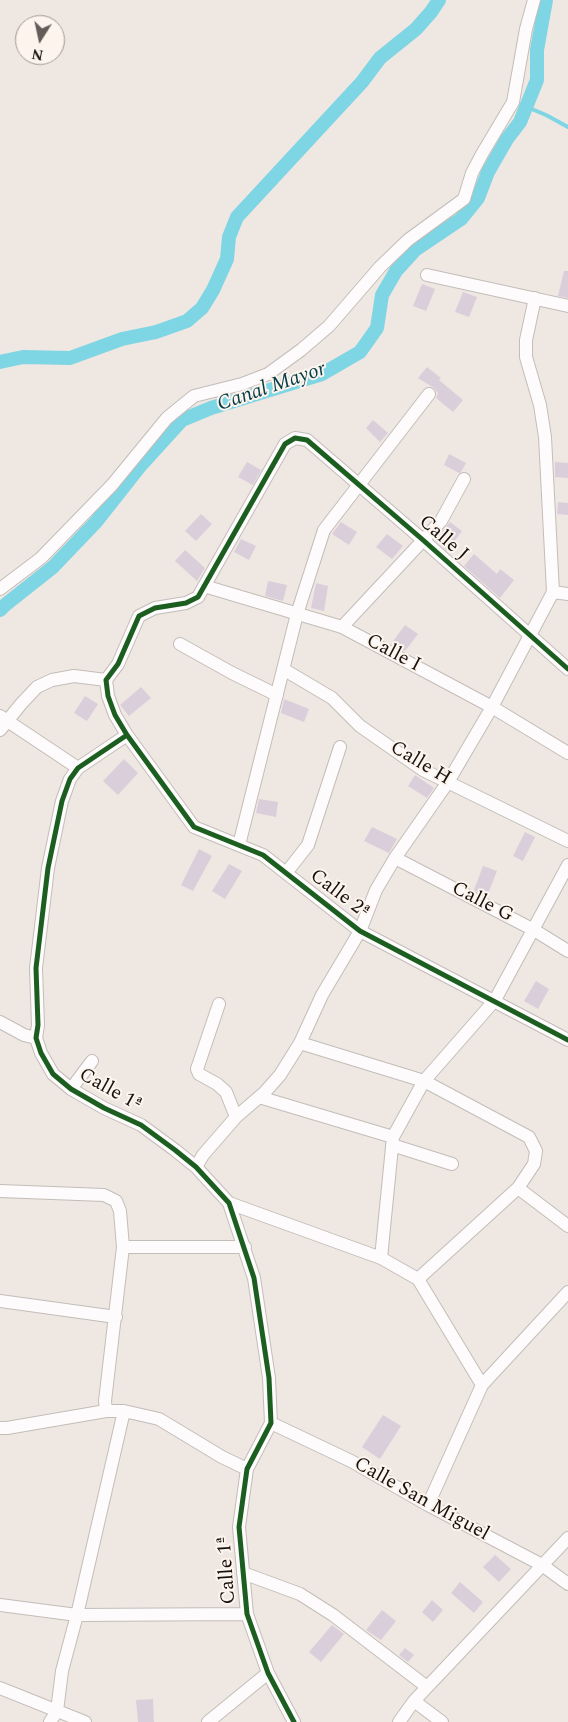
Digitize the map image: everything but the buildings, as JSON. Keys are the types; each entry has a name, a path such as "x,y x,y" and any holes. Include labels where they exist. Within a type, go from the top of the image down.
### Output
{"street":[{"path":"0,588 41,558 112,485 167,418 194,396 242,384 268,374 301,350 329,326 380,268 408,240 464,199 472,173 513,102 526,29 534,0"},
{"path":"427,275 568,306"},
{"path":"196,1167 203,1155 236,1117 259,1098 280,1075 300,1043 322,995 360,931 376,890 395,858 448,782 492,707 552,592 545,436 540,405 526,357 526,340 535,298"},
{"path":"239,845 296,614 324,530 429,394"},
{"name":"Calle J","path":"204,586 286,444 295,438 306,440 423,540 568,669"},
{"path":"342,628 441,521 464,479"},
{"path":"78,768 2,723 37,687 52,680 74,676 106,680 118,664 139,616 155,608 186,603 198,596 204,586"},
{"name":"Calle I","path":"204,586 342,628 492,707 568,753"},
{"path":"552,592 568,594"},
{"path":"180,644 232,673 277,694"},
{"name":"Calle H","path":"283,669 332,698 360,726 423,770 568,841"},
{"name":"Calle 2ª","path":"106,680 108,696 115,715 126,735 194,826 263,855 360,931 495,1000 568,1040"},
{"name":"Calle 1ª","path":"126,735 78,768 70,779 62,801 48,868 36,968 38,1024 36,1038 53,1074 71,1090 141,1126 196,1167 229,1203 245,1247 256,1287 269,1378 270,1423 247,1469 240,1527 247,1614 268,1673 294,1722"},
{"path":"286,873 308,845 340,747"},
{"name":"Calle G","path":"395,858 534,930 568,951"},
{"path":"380,1258 393,1141 424,1081 495,1000 568,865"},
{"path":"219,1004 197,1068 199,1074 217,1084 226,1092 236,1117"},
{"path":"0,1022 24,1035 36,1038"},
{"path":"300,1043 424,1081 529,1138 536,1151 534,1164 518,1188 418,1279"},
{"path":"71,1090 92,1062"},
{"path":"259,1098 393,1141 452,1164"},
{"path":"518,1188 568,1226"},
{"path":"0,1190 104,1195 116,1201 120,1211 122,1247 116,1317 105,1401 106,1411"},
{"path":"229,1203 380,1258 418,1279 482,1385"},
{"path":"122,1247 245,1247"},
{"path":"428,1505 482,1385 568,1292"},
{"path":"0,1301 116,1317"},
{"path":"0,1428 106,1411 124,1411 159,1419 222,1457 247,1469"},
{"path":"50,1722 57,1711 62,1671 77,1615 124,1411"},
{"name":"Calle San Miguel","path":"270,1423 351,1461 428,1505 542,1565 568,1584"},
{"path":"399,1722 414,1701 568,1538"},
{"path":"243,1573 300,1594 333,1615 427,1688"},
{"path":"0,1605 77,1615 247,1614"},
{"path":"208,1722 268,1673"},
{"path":"0,1688 85,1722"},
{"path":"414,1701 442,1722"}],"waterway":[{"path":"0,362 23,357 70,358 122,339 156,332 187,321 202,308 213,290 227,259 229,237 237,217 362,82 380,58 416,29 439,0"},
{"name":"Canal Mayor","path":"0,610 53,567 96,522 141,465 182,420 211,408 322,374 360,352 377,328 382,295 396,271 415,250 461,219 478,198 488,172 507,139 520,122 537,80 537,50 546,0"},
{"path":"527,107 568,127"}],"cycle path":[{"path":"568,669 307,440 295,438 285,444 198,597 186,603 155,608 139,616 118,664 106,680 108,696 115,715 127,735 194,827 263,855 360,931 568,1040"},
{"path":"127,735 78,768 70,779 62,801 48,868 36,968 38,1025 36,1038 41,1053 53,1074 71,1089 104,1108 141,1125 196,1167 229,1203 254,1278 269,1378 271,1423 247,1469 239,1527 247,1614 268,1673 294,1722"}]}
